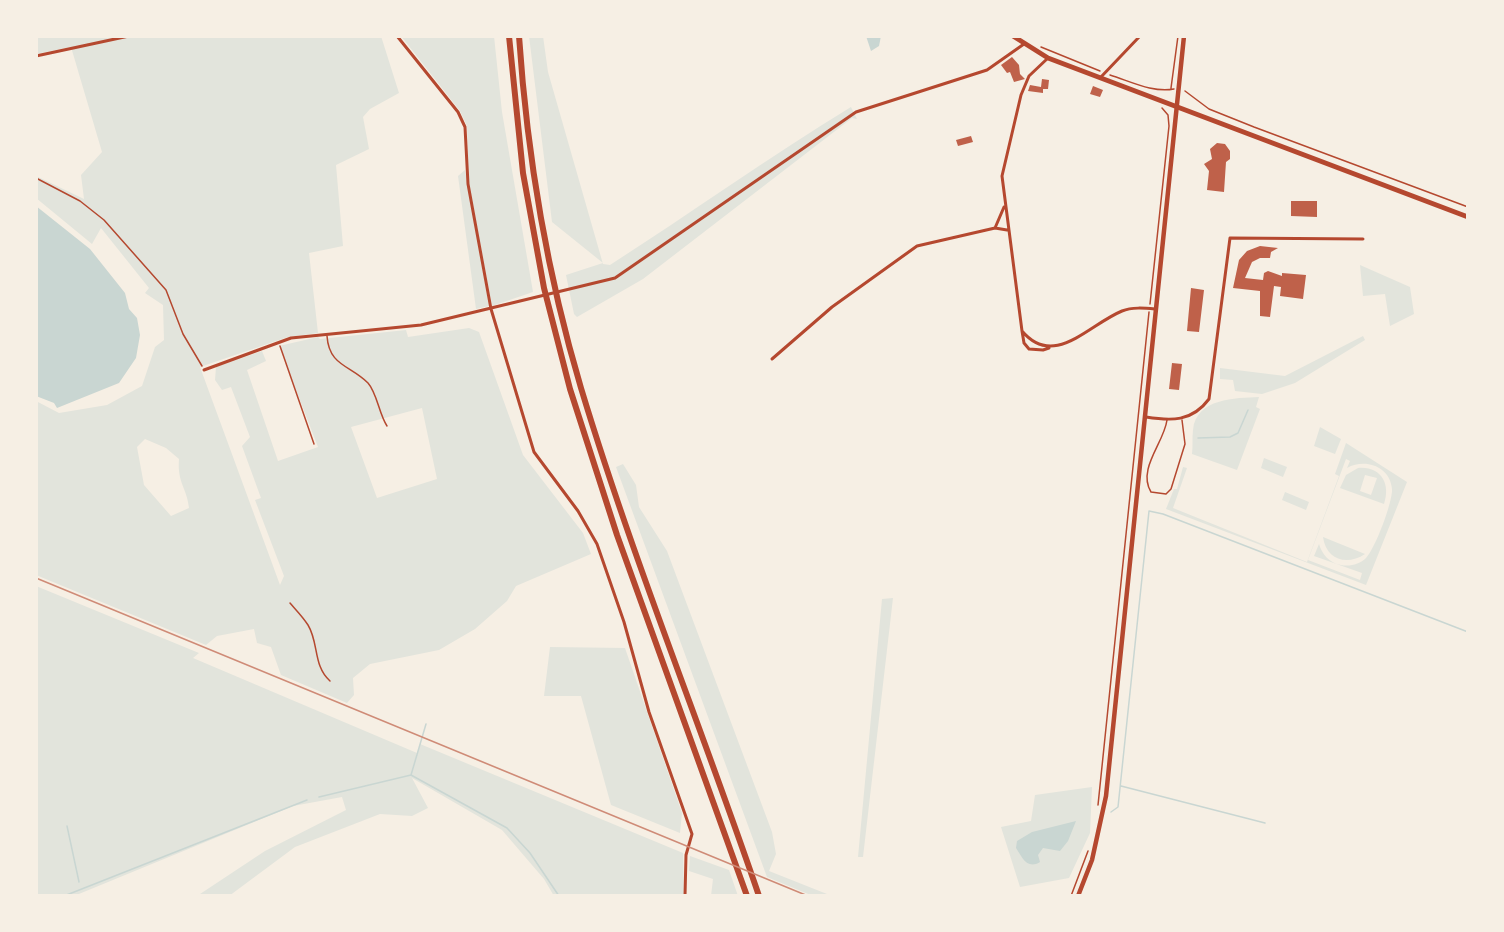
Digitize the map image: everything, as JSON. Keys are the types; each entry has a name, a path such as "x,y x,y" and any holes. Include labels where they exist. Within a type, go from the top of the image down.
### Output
{"highway":[{"path":"509,36 523,173 544,288 570,389 617,536 746,893"},
{"path":"519,36 536,182 548,249 581,385 628,533 759,896"}],"main road":[{"path":"1013,36 1048,58 1468,217"},
{"path":"1081,895 1100,829 1106,796 1144,417 1152,309 1180,91 1184,36"}],"street":[{"path":"36,56 129,36"},
{"path":"397,36 458,112 465,127 468,184 491,309 534,452 578,512 597,544 624,622 649,712 692,834 686,855 685,896"},
{"path":"1100,78 1140,36"},
{"path":"204,370 280,342 326,334 421,325 570,291 615,278 798,149 856,112 987,69 1024,44"},
{"path":"1048,58 1029,76 1021,95 1002,176 1004,206 1024,342 1029,349 1043,350 1072,339 1122,310 1152,309"},
{"path":"995,228 1004,206"},
{"path":"772,359 832,307 917,246 995,228 1008,231"},
{"path":"1144,417 1182,419 1205,404 1211,394 1230,238 1363,239"},
{"path":"1022,331 1039,346 1051,347"}],"lane":[{"path":"326,334 328,349 336,360 369,384 387,426"},
{"path":"1167,420 1166,429 1151,460 1148,480 1151,492 1158,495 1166,494 1171,489 1185,444 1182,419"}],"path":[{"path":"1171,89 1178,36"},
{"path":"1040,46 1105,73 1155,90 1165,92 1171,89 1189,92 1209,109 1468,207"},
{"path":"1097,812 1152,309 1169,126 1168,116 1162,107"},
{"path":"36,178 80,201 104,220 166,290 183,334 204,370"},
{"path":"280,342 281,354 314,444"},
{"path":"290,603 308,625 316,656 324,676 330,681"},
{"path":"1071,896 1089,847"}],"shaded area":[{"path":"36,36 381,36 399,93 370,109 363,117 369,149 336,165 343,246 309,253 318,333 288,337 200,367 280,585 284,576 255,500 261,498 242,446 250,437 231,387 222,390 215,380 216,367 262,351 266,361 247,370 278,461 318,447 279,346 318,337 320,339 406,330 408,337 469,328 479,332 523,455 583,533 591,554 516,586 507,601 475,629 439,650 370,664 353,678 354,695 347,703 281,675 271,647 257,643 254,629 217,636 206,645 36,575 36,401 59,413 107,405 142,386 155,347 164,340 163,305 145,293 149,288 101,228 92,244 36,198 36,176 84,199 81,175 102,152 71,47 36,54","holes":["422,408 437,479 377,498 351,427","145,439 166,448 179,459 179,474 189,508 171,516 144,485 137,447"]},
{"path":"401,36 494,36 502,112 533,292 492,306 469,184 467,126 460,111"},
{"path":"529,36 543,36 548,72 603,263 552,222"},
{"path":"866,36 881,36 879,46 871,51"},
{"path":"851,107 857,119 852,118 643,279 577,317 574,314 566,275 603,263 610,265"},
{"path":"465,170 489,306 476,309 458,176"},
{"path":"36,206 90,249 125,293 129,309 137,318 140,335 136,358 119,383 57,408 54,403 36,396"},
{"path":"1360,265 1410,287 1414,314 1390,326 1385,294 1363,296"},
{"path":"1363,336 1365,340 1295,383 1262,394 1235,391 1233,380 1220,379 1220,368 1285,376"},
{"path":"1259,397 1256,407 1260,409 1237,470 1192,454 1193,430 1201,411 1229,399"},
{"path":"1320,427 1341,439 1335,454 1314,446"},
{"path":"1346,443 1407,482 1366,585 1166,509 1174,489 1177,489 1183,467 1187,468 1173,508 1307,562 1339,476 1335,474","holes":["1346,459 1350,461 1347,468 1369,464 1376,466 1387,475 1392,495 1383,525 1370,553 1358,563 1344,566 1337,564 1324,555 1319,544 1314,556 1362,573 1360,580 1308,560"]},
{"path":"1264,458 1287,467 1283,477 1261,468"},
{"path":"623,464 636,485 639,507 667,551 772,832 776,854 769,871 832,896 813,896 767,877 616,467"},
{"path":"1358,468 1366,468 1378,473 1385,483 1384,504 1340,488 1346,475","holes":["1365,475 1377,478 1371,495 1360,491"]},
{"path":"1285,492 1309,502 1306,510 1282,500"},
{"path":"1323,537 1365,554 1351,560 1338,559 1328,551"},
{"path":"36,586 199,653 193,658 417,753 415,762 420,744 683,853 684,896 554,896 544,879 502,830 412,778 428,808 412,816 380,814 295,847 229,896 197,896 265,851 346,810 342,797 293,806 74,896 36,896"},
{"path":"893,598 863,857 858,857 882,599"},
{"path":"550,647 625,648 682,813 680,833 611,805 581,696 544,696"},
{"path":"1092,787 1090,833 1069,878 1020,887 1001,827 1031,821 1035,795"},
{"path":"1076,821 1068,841 1060,851 1043,848 1038,855 1040,862 1028,863 1016,848 1017,841 1032,832"},
{"path":"690,856 729,870 738,896 711,896 713,879 689,871"}],"building":[{"path":"1012,57 1019,65 1020,74 1025,79 1014,82 1010,72 1007,73 1001,65"},
{"path":"1042,79 1049,80 1048,89 1043,89 1043,93 1028,91 1030,85 1041,87"},
{"path":"1093,86 1103,90 1100,97 1090,94"},
{"path":"971,136 973,142 958,146 956,140"},
{"path":"1217,143 1225,144 1230,151 1230,159 1226,162 1224,192 1207,190 1209,171 1204,164 1212,159 1210,149"},
{"path":"1291,201 1317,201 1317,217 1291,216"},
{"path":"1260,246 1278,248 1271,252 1270,258 1260,258 1252,262 1245,278 1263,280 1264,273 1268,271 1282,276 1282,273 1306,275 1303,299 1280,296 1281,287 1274,286 1270,317 1260,316 1260,291 1233,288 1239,260 1247,251"},
{"path":"1191,288 1204,290 1199,332 1187,331"},
{"path":"1172,363 1182,364 1179,390 1169,389"}],"waterway":[{"path":"1198,438 1230,437 1238,433 1248,410"},
{"path":"1111,812 1118,807 1149,511 1163,514 1468,632"},
{"path":"319,797 411,775 426,724"},
{"path":"411,775 507,828 530,853 559,896"},
{"path":"1121,786 1265,823"},
{"path":"64,896 307,800"},
{"path":"67,826 79,882"}],"railway":[{"path":"36,578 808,896"}]}
